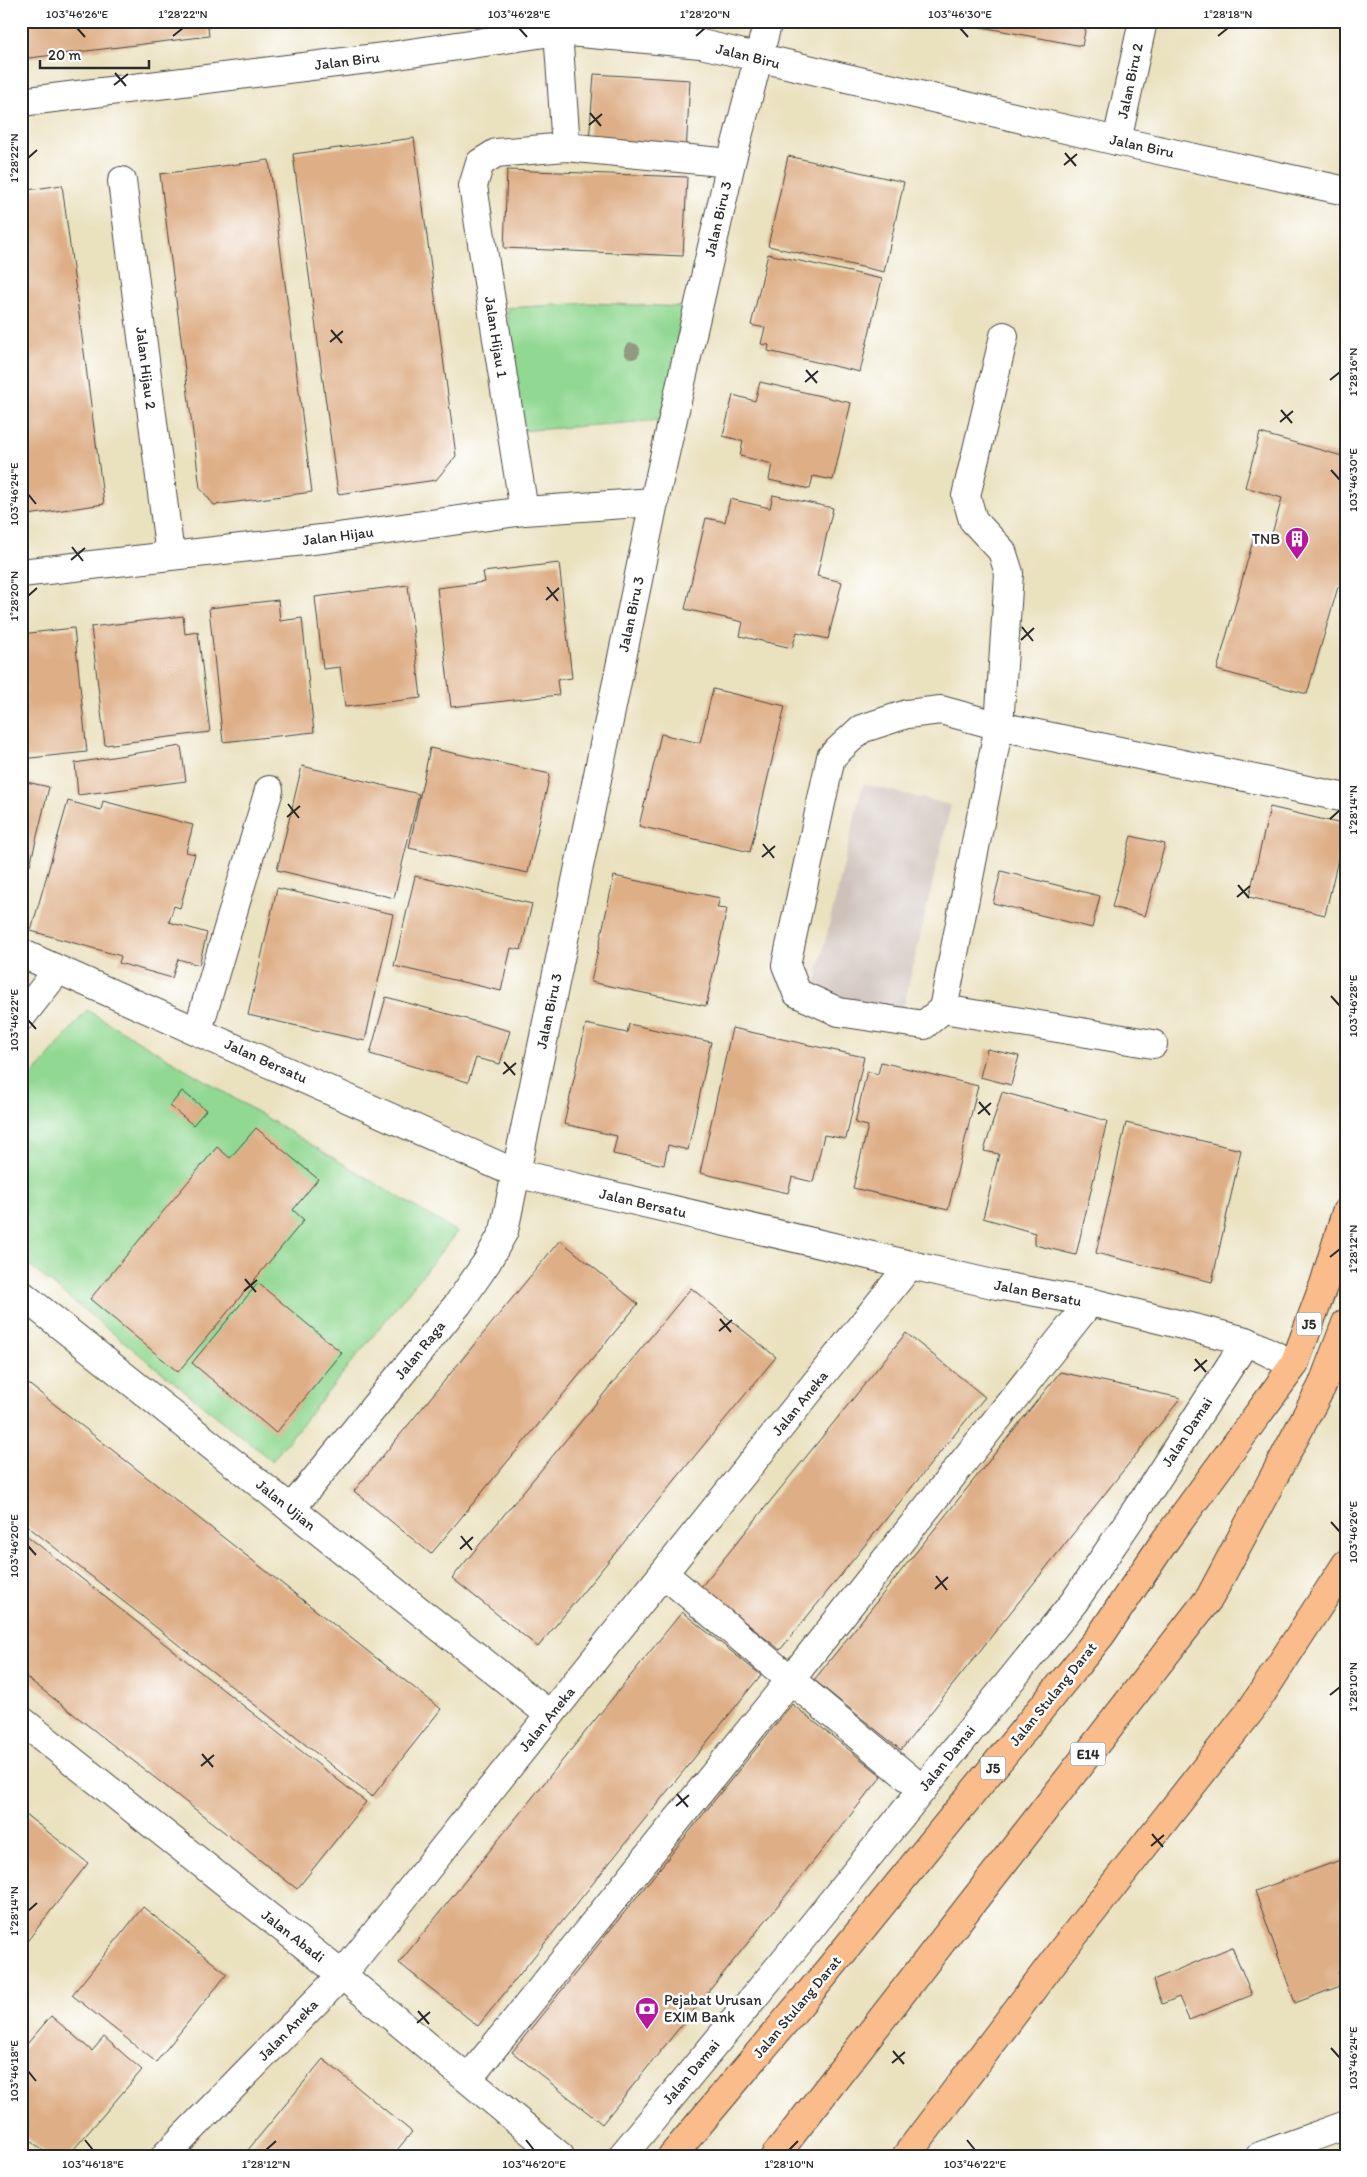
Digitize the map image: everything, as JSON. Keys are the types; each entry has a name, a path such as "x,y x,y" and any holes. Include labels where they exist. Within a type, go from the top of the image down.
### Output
{"main road":[{"name":"Jalan Stulang Darat","path":"672,2156 821,1979 1101,1635 1164,1542 1294,1365 1324,1284 1346,1212"},
{"name":"E14","path":"777,2154 1210,1597 1322,1386 1346,1323"},
{"path":"906,2156 1060,1953 1251,1710 1346,1564"}],"street":[{"name":"Jalan Biru 3","path":"515,1173 654,502 731,163 768,21"},
{"name":"Jalan Biru 2","path":"1117,141 1143,21"},
{"name":"Jalan Biru","path":"21,102 384,57 558,31 700,44 1117,141 1346,191"},
{"path":"558,31 566,147 731,163"},
{"name":"Jalan Hijau 1","path":"524,511 473,186 480,163 496,153 566,147"},
{"name":"Jalan Hijau 2","path":"122,181 170,556"},
{"path":"1004,336 966,496 973,520 1002,551 1009,573 999,726 943,1009 924,1025 839,1012 797,993 786,965 831,757 861,729 907,714 941,710 999,726 1346,798"},
{"name":"Jalan Hijau","path":"21,573 330,538 524,511 654,502"},
{"path":"198,1030 269,790"},
{"name":"Jalan Bersatu","path":"21,953 198,1030 515,1173 997,1285 1090,1302 1246,1341 1294,1365"},
{"path":"21,1017 58,970"},
{"path":"943,1009 1153,1044"},
{"name":"Jalan Raga","path":"291,1508 458,1304 487,1262 504,1231 515,1173"},
{"name":"Jalan Aneka","path":"165,2156 342,1975 910,1265"},
{"name":"Jalan Ujian","path":"21,1294 550,1715"},
{"path":"468,2080 791,1679 1090,1302"},
{"name":"Jalan Damai","path":"622,2156 783,1962 1074,1602 1151,1488 1246,1341"},
{"path":"664,1574 922,1788"},
{"name":"Jalan Abadi","path":"21,1720 342,1975 560,2156"},
{"path":"1260,2156 1346,2125"}],"shaded area":[{"path":"863,784 951,805 902,1013 813,992"}],"green space":[{"path":"589,303 684,307 662,420 520,431 507,308"},
{"path":"87,1010 457,1232 272,1461 21,1259 21,1089"}],"building":[{"path":"21,21 207,21 209,36 21,59"},
{"path":"961,21 1087,21 1082,46 961,23"},
{"path":"594,74 690,80 686,154 589,142"},
{"path":"414,138 456,456 436,480 338,494 293,154"},
{"path":"788,156 904,182 884,272 768,246"},
{"path":"269,160 312,492 214,505 200,488 160,174"},
{"path":"507,170 687,177 683,256 504,248"},
{"path":"62,185 104,504 21,516 21,191"},
{"path":"768,254 882,279 860,372 768,351 769,345 761,344 765,328 751,325"},
{"path":"760,382 851,403 833,480 813,476 810,489 769,480 772,464 740,456 743,441 723,436 733,395 755,401"},
{"name":"TNB","path":"1260,433 1346,457 1346,579 1343,588 1338,587 1307,694 1217,670 1254,537 1270,541 1282,498 1245,487"},
{"path":"773,495 833,508 817,576 842,582 828,639 797,632 792,648 740,636 743,622 685,609 706,518 725,522 730,499 770,508"},
{"path":"559,563 572,678 557,680 559,695 451,707 437,588 485,582 483,572"},
{"path":"408,585 421,698 345,707 340,667 323,669 315,597"},
{"path":"278,600 280,621 302,618 314,732 223,742 209,608"},
{"path":"183,616 185,634 198,632 210,732 105,745 91,627"},
{"path":"74,628 87,752 21,759 21,634"},
{"path":"713,689 785,706 750,852 639,826 661,734 700,743"},
{"path":"181,746 186,781 78,795 75,763"},
{"path":"430,748 550,774 528,873 409,848"},
{"path":"302,766 419,794 394,898 277,870"},
{"path":"22,781 49,787 30,865 21,863"},
{"path":"68,801 101,810 103,801 193,825 186,852 195,854 180,908 174,906 169,922 207,933 199,965 178,959 172,978 119,963 121,956 31,931"},
{"path":"1270,807 1346,825 1325,915 1249,897"},
{"path":"1131,836 1165,844 1145,916 1112,907"},
{"path":"1001,871 1100,896 1092,928 993,903"},
{"path":"415,876 532,904 521,950 511,948 501,991 394,966"},
{"path":"614,876 720,898 717,908 727,909 706,1006 591,982"},
{"path":"277,888 393,914 365,1041 248,1015"},
{"path":"386,997 510,1031 500,1064 476,1058 468,1082 370,1054"},
{"path":"586,1024 627,1033 629,1024 711,1042 688,1150 668,1145 664,1165 613,1154 617,1136 564,1124"},
{"path":"732,1028 864,1057 846,1139 824,1135 813,1182 792,1177 788,1193 700,1173"},
{"path":"987,1049 1019,1056 1011,1085 980,1077"},
{"path":"881,1062 978,1086 948,1210 853,1188 868,1126 855,1123 867,1071 878,1074"},
{"path":"182,1091 206,1110 193,1125 170,1106"},
{"path":"1002,1092 1107,1121 1076,1255 1035,1245 1035,1233 983,1218 999,1154 984,1151"},
{"path":"1126,1123 1241,1150 1212,1282 1096,1253"},
{"path":"256,1128 318,1179 293,1210 304,1220 178,1372 90,1299 217,1147 230,1158"},
{"path":"560,1240 638,1304 431,1554 354,1491"},
{"path":"258,1283 342,1353 276,1433 192,1363"},
{"path":"691,1288 776,1357 538,1647 452,1578"},
{"path":"906,1333 985,1397 780,1650 701,1587"},
{"path":"1060,1372 1181,1398 901,1750 814,1680"},
{"path":"21,1378 441,1709 372,1797 21,1521"},
{"path":"21,1531 366,1802 297,1889 21,1673"},
{"path":"682,1612 761,1675 478,2026 399,1963"},
{"path":"792,1704 882,1776 602,2124 512,2052"},
{"path":"21,1811 88,1863 21,1949"},
{"path":"1346,1858 1346,1969 1338,1972 1343,1985 1295,2003 1255,1891"},
{"path":"143,1907 227,1974 156,2062 72,1995"},
{"path":"1232,1947 1252,1995 1189,2020 1179,1997 1162,2004 1153,1980"},
{"path":"51,2016 92,2051 104,2037 142,2070 68,2156 49,2156 21,2134 21,2051"},
{"path":"323,2059 412,2132 392,2156 243,2156"}],"place":[{"name":"TNB","path":"1297,560"},
{"name":"Pejabat Urusan EXIM Bank","path":"647,2030"}]}
